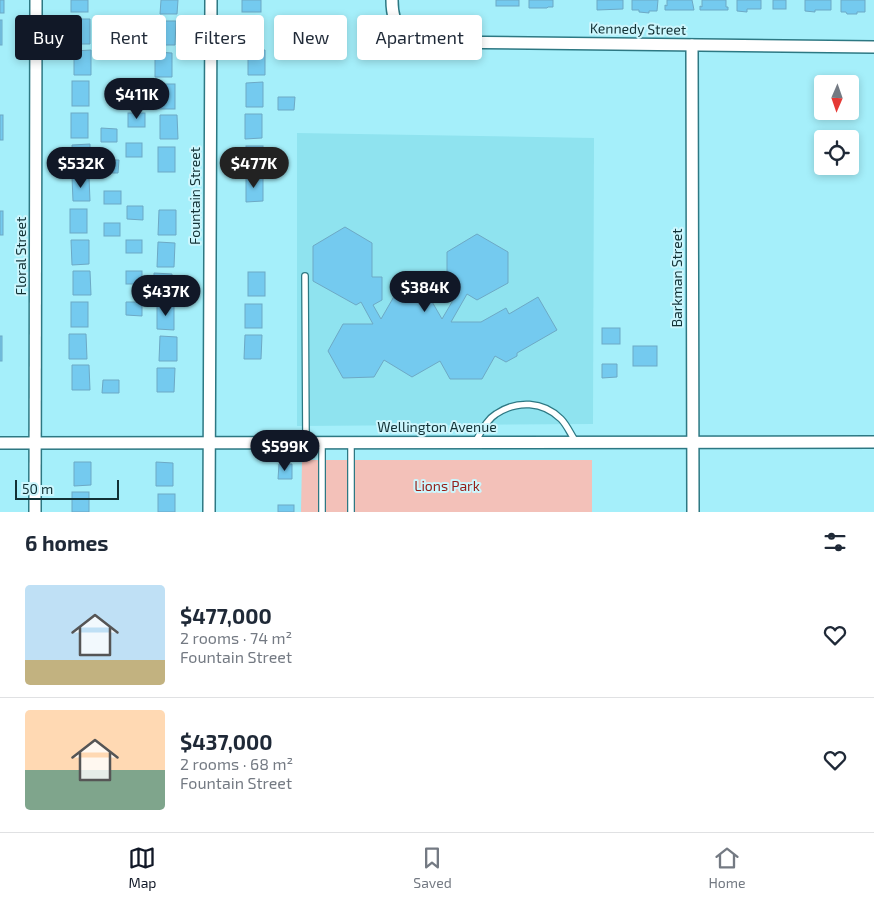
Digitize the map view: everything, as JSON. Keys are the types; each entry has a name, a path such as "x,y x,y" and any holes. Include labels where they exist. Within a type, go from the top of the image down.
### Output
{"street":[{"name":"Floral Street","path":"35,512 36,0"},
{"name":"Fountain Street","path":"209,512 211,0"},
{"name":"Kennedy Street","path":"392,0 392,9 396,22 404,33 417,39 433,42 874,47"},
{"name":"Barkman Street","path":"692,44 693,512"},
{"name":"Wellington Avenue","path":"0,443 874,442"}],"lane":[{"path":"305,276 306,442"},
{"path":"475,442 485,425 495,414 513,406 528,404 546,408 561,420 576,442"},
{"path":"322,442 322,512"},
{"path":"351,442 351,512"}],"shaded area":[{"path":"297,133 594,138 593,424 297,426"}],"green space":[{"name":"Lions Park","path":"302,460 592,460 592,512 301,512"}],"building":[{"path":"0,0 4,0 4,13 0,13"},
{"path":"71,0 88,0 88,12 71,12"},
{"path":"161,0 178,0 177,14 160,14"},
{"path":"242,0 261,0 261,12 242,12"},
{"path":"496,0 519,0 519,6 496,6"},
{"path":"529,0 553,0 553,7 529,8"},
{"path":"597,0 623,0 623,9 597,10"},
{"path":"632,0 658,0 657,11 649,11 649,13 632,10"},
{"path":"667,0 692,0 694,10 665,10"},
{"path":"702,0 726,0 728,10 700,10"},
{"path":"737,0 761,0 761,9 747,9 747,12 737,11"},
{"path":"773,0 786,0 786,9 773,9"},
{"path":"805,0 831,0 831,10 805,11"},
{"path":"841,0 865,0 865,12 847,14 846,12 841,12"},
{"path":"82,19 90,19 90,44 82,44"},
{"path":"0,20 2,20 2,45 0,45"},
{"path":"166,21 176,21 175,45 166,45"},
{"path":"91,50 91,75 74,75 74,60 82,60 82,51"},
{"path":"264,50 265,75 248,75 248,60 264,60"},
{"path":"166,53 172,53 172,77 155,77 155,60 166,60"},
{"path":"72,81 89,81 89,106 72,106"},
{"path":"263,82 263,107 246,107 246,83"},
{"path":"158,84 175,84 175,109 158,109"},
{"path":"278,97 295,97 294,110 278,110"},
{"path":"71,113 88,113 88,138 71,138"},
{"path":"128,113 145,113 145,127 128,127"},
{"path":"245,114 262,114 262,138 245,139"},
{"path":"0,115 3,115 3,140 0,140"},
{"path":"160,115 177,115 178,139 160,139"},
{"path":"101,128 117,129 117,142 101,142"},
{"path":"126,143 142,143 142,157 126,157"},
{"path":"90,144 90,169 73,169 72,145"},
{"path":"246,146 263,146 263,170 246,170"},
{"path":"158,147 175,147 175,172 158,172"},
{"path":"102,160 119,160 118,173 102,173"},
{"path":"72,177 89,177 90,201 73,201"},
{"path":"246,177 263,177 263,201 246,202"},
{"path":"104,191 121,191 121,204 104,204"},
{"path":"127,206 143,206 143,220 127,219"},
{"path":"70,209 87,209 87,233 70,233"},
{"path":"159,210 176,210 176,235 158,235"},
{"path":"0,211 3,211 3,235 0,235"},
{"path":"104,223 120,223 120,236 104,236"},
{"path":"345,227 372,243 372,277 382,277 382,300 373,305 381,319 396,293 427,293 442,319 459,290 447,283 447,252 477,234 508,252 508,283 477,300 467,294 451,322 481,322 506,308 509,314 538,297 557,330 517,353 517,356 506,362 495,356 482,379 450,379 440,361 412,377 384,360 374,377 343,378 328,351 343,324 373,324 361,302 356,305 313,281 313,246"},
{"path":"71,240 89,240 89,264 72,265"},
{"path":"126,240 142,240 142,253 126,253"},
{"path":"158,242 175,243 174,267 157,267"},
{"path":"73,271 90,271 91,295 73,295"},
{"path":"126,271 142,271 142,284 126,284"},
{"path":"248,272 265,272 265,296 248,296"},
{"path":"154,273 172,274 171,298 154,298"},
{"path":"71,302 88,302 88,327 71,327"},
{"path":"126,302 142,302 142,316 126,315"},
{"path":"245,304 262,304 262,328 245,328"},
{"path":"157,305 174,305 174,330 157,329"},
{"path":"602,328 620,328 620,344 602,344"},
{"path":"69,334 86,334 87,359 69,359"},
{"path":"245,335 262,335 261,359 244,359"},
{"path":"0,336 2,336 2,361 0,361"},
{"path":"160,336 177,337 177,361 159,361"},
{"path":"633,346 657,346 657,366 633,366"},
{"path":"602,364 617,364 617,377 602,378"},
{"path":"72,365 89,365 90,390 72,390"},
{"path":"157,368 175,368 174,392 157,392"},
{"path":"103,380 119,380 119,393 102,393"},
{"path":"74,462 91,462 91,485 74,486"},
{"path":"156,462 173,463 173,486 156,486"},
{"path":"279,464 292,464 292,479 278,479"},
{"path":"72,492 89,492 89,512 72,512"},
{"path":"158,494 175,494 175,512 158,512"},
{"path":"278,505 294,505 294,512 278,512"}]}
